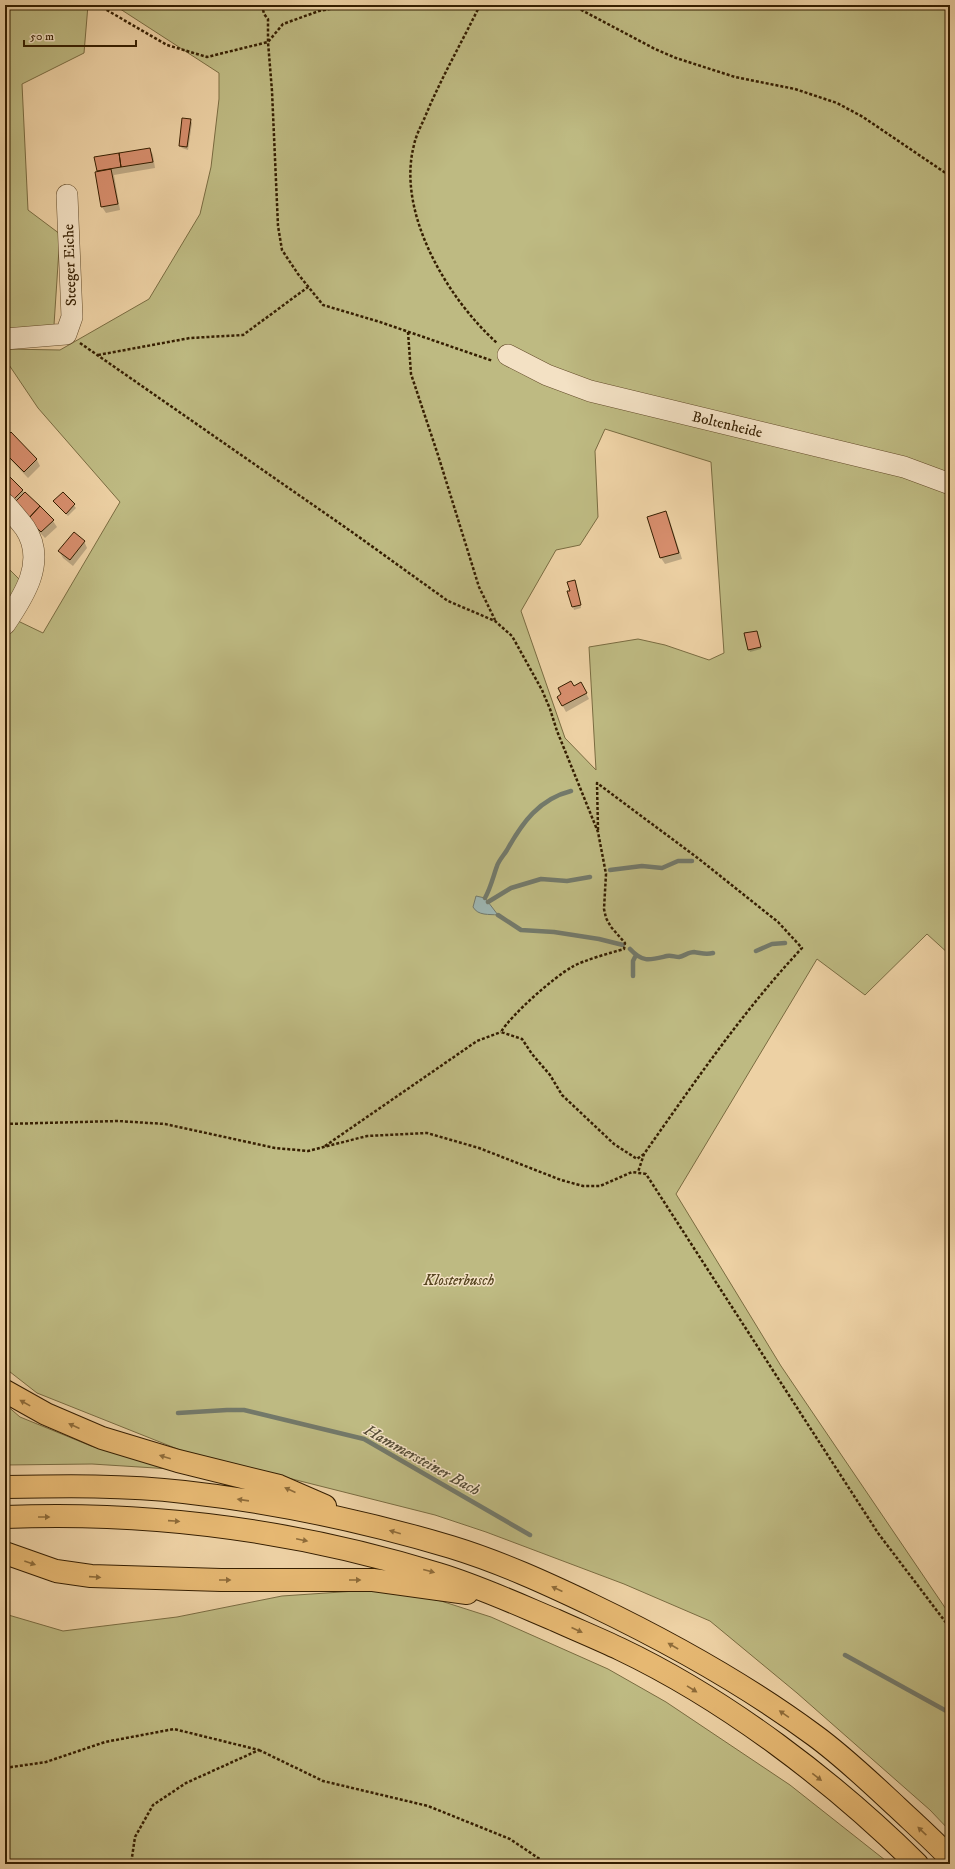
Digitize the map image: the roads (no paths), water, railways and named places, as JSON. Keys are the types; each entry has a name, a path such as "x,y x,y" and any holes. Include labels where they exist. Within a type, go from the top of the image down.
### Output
{"highway":[{"path":"5,1391 46,1414 102,1438 178,1461 279,1486 364,1523"},
{"path":"5,1487 106,1486 182,1492 272,1504 364,1523 453,1548 530,1576 660,1638 733,1681 816,1736 875,1787 950,1858"},
{"path":"5,1517 118,1517 193,1522 277,1534 360,1553 439,1574 503,1597 620,1649 675,1679 714,1703 781,1748 842,1795 917,1864"},
{"path":"5,1554 56,1571 91,1576 124,1578 373,1580 440,1591 503,1597"}],"lane":[{"name":"Steeger Eiche","path":"5,339 66,334 72,317 67,195"},
{"name":"Boltenheide","path":"508,355 547,375 590,390 904,468 950,484"},
{"path":"5,504 26,529 34,547 35,557 30,581 22,598 5,624"}],"water":[{"path":"476,896 485,898 498,915 484,914 475,910 473,907"}],"waterway":[{"path":"485,898 499,862 525,822 541,806 550,800 571,791"},
{"path":"610,870 642,866 662,868 678,861 692,861"},
{"path":"488,902 511,888 541,879 567,881 590,877"},
{"path":"498,915 521,930 554,932 599,939 623,945"},
{"path":"756,951 772,944 785,943"},
{"path":"630,949 639,957 647,959 656,959 668,956 679,957 692,952 706,954 713,953"},
{"path":"633,976 633,961 636,955"},
{"name":"Hammersteiner Bach","path":"178,1413 244,1410 364,1439 530,1535"},
{"name":"Hammersteiner Bach","path":"845,1655 950,1713"}],"park label":[{"name":"Klosterbusch","path":"459,1280"}]}
